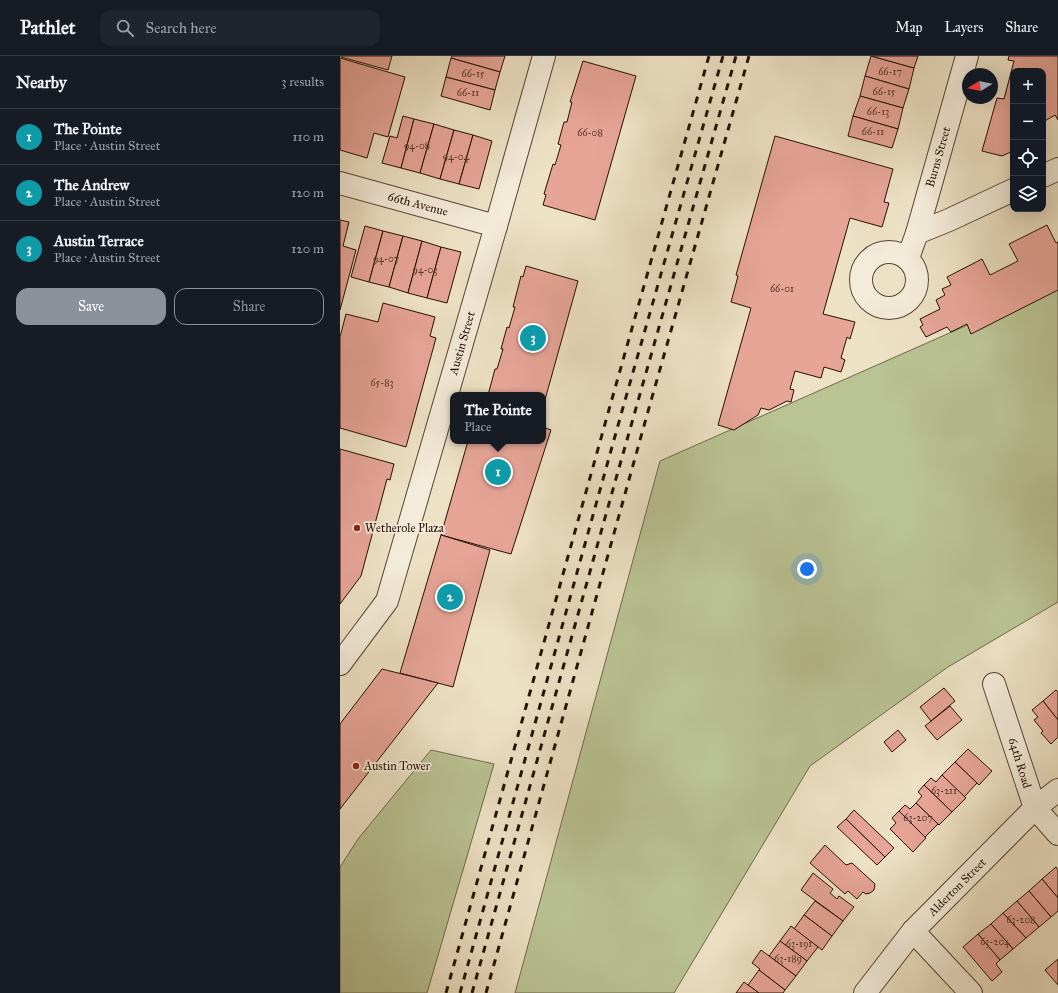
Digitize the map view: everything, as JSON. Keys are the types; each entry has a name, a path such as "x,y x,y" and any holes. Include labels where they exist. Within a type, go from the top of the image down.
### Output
{"street":[{"name":"Austin Street","path":"340,664 387,601 544,56"},
{"name":"Burns Street","path":"908,258 917,233 967,56"},
{"path":"1046,175 1058,169"},
{"name":"66th Avenue","path":"340,183 496,226"},
{"path":"917,233 1010,191"},
{"name":"64th Road","path":"994,684 1035,808 1058,834"},
{"name":"Alderton Street","path":"865,993 914,931 1035,808 1058,790"},
{"path":"914,931 971,993"}],"green space":[{"path":"1058,285 1058,602 948,667 810,766 674,993 515,993 660,461"},
{"path":"431,750 494,764 427,993 340,993 340,867 358,839"}],"building":[{"path":"341,56 392,56 388,70"},
{"path":"452,56 505,56 500,72 451,58"},
{"path":"871,56 914,68 909,89 865,76"},
{"path":"871,56 918,56 914,68"},
{"path":"1009,56 1058,56 1058,120 1055,115 1046,120 1046,68 1012,68 1014,61 1008,60"},
{"path":"340,58 405,77 388,137 374,133 367,158 340,150"},
{"path":"451,58 500,72 495,90 446,77"},
{"path":"583,61 636,76 595,220 543,205 546,195 544,194 553,164 555,165 561,145 558,144 564,122 567,122 572,102 570,102"},
{"path":"865,76 909,89 903,108 860,96"},
{"path":"1010,76 1010,152 1002,156 982,151 995,104 998,104 998,98 1004,99"},
{"path":"446,77 495,90 490,110 441,96"},
{"path":"860,96 903,108 898,129 853,116"},
{"path":"403,116 414,119 401,168 382,163 390,136 397,138"},
{"path":"853,116 898,129 892,148 848,136"},
{"path":"414,119 434,124 420,173 401,168"},
{"path":"434,124 454,130 440,179 420,173"},
{"path":"454,130 473,135 459,184 440,179"},
{"path":"473,135 492,141 479,189 459,184"},
{"path":"775,136 893,169 884,202 889,203 882,227 850,218 823,314 855,322 850,339 847,337 841,358 845,360 841,372 824,367 821,378 795,371 790,389 794,390 791,402 787,401 769,410 761,408 758,415 734,430 718,425 751,308 731,302 738,276 736,275"},
{"path":"340,220 349,222 343,246 356,250 340,310"},
{"path":"1047,225 1056,243 1058,242 1058,290 971,334 967,324 951,332 947,327 926,337 920,327 923,325 920,319 940,309 936,300 945,295 942,289 951,285 947,277 982,259 990,275 1018,261 1009,244"},
{"path":"365,226 383,231 369,282 351,277"},
{"path":"383,231 403,236 389,287 369,282"},
{"path":"403,236 422,241 408,293 389,287"},
{"path":"422,241 441,247 427,298 408,293"},
{"path":"441,247 461,252 447,303 427,298"},
{"path":"526,266 578,281 546,396 546,392 489,392 495,369 497,369 503,349 501,349 507,327 509,328 515,307 513,307 521,276 523,277"},
{"path":"383,303 435,317 430,336 436,338 406,447 340,428 340,337 346,314 378,322"},
{"path":"546,428 551,430 511,554 441,535 467,444 546,444"},
{"name":"Wetherole Plaza","path":"340,449 394,464 390,480 387,479 361,576 340,604"},
{"path":"441,535 490,550 453,687 400,673"},
{"name":"Austin Tower","path":"382,669 438,683 340,809 340,724"},
{"path":"944,688 955,701 931,721 920,707"},
{"path":"1056,690 1058,692 1058,720 1043,701"},
{"path":"1043,701 1058,720 1058,737 1051,744 1041,733 1043,731 1034,720 1038,717 1032,710"},
{"path":"950,706 962,720 937,740 925,726"},
{"path":"898,730 906,740 892,752 884,742"},
{"path":"968,749 992,771 979,785 955,762"},
{"path":"955,762 977,783 964,797 942,775"},
{"path":"942,775 966,798 952,812 924,785 931,778 936,782"},
{"path":"924,785 952,812 939,825 916,803 922,796 918,792"},
{"path":"916,803 938,824 925,837 899,811 905,805 910,809"},
{"path":"854,810 894,848 885,857 846,819"},
{"path":"899,811 926,838 913,852 890,829 896,823 892,818"},
{"path":"846,819 885,857 877,865 837,827"},
{"path":"825,845 846,865 852,863 875,884 874,890 866,894 863,892 857,899 848,891 845,894 810,863"},
{"path":"1056,867 1058,870 1058,898 1042,879"},
{"path":"813,873 833,889 830,893 837,899 839,896 854,907 843,921 801,890"},
{"path":"1042,879 1058,898 1058,911 1051,917 1029,891"},
{"path":"1029,891 1051,917 1039,927 1017,901"},
{"path":"815,901 843,921 832,936 804,915"},
{"path":"1017,901 1039,927 1026,938 1003,913"},
{"path":"1003,913 1026,938 1013,949 991,924"},
{"path":"804,915 832,936 822,950 794,929"},
{"path":"991,924 1013,949 1000,960 978,934"},
{"path":"791,926 818,947 807,961 780,941"},
{"path":"978,934 1000,960 996,964 1002,972 992,981 963,947"},
{"path":"780,941 807,961 796,976 769,956"},
{"path":"761,950 796,976 785,990 752,963"},
{"path":"1058,959 1058,985 1045,970"},
{"path":"759,970 785,990 783,993 759,993 748,985"},
{"path":"744,982 748,985 759,993 736,993"}],"railway":[{"path":"446,993 709,56"},
{"path":"460,993 622,411 723,56"},
{"path":"472,993 736,56"},
{"path":"486,993 749,56"}],"place":[{"name":"Austin Terrace","path":"533,338"},
{"name":"The Pointe","path":"498,472"},
{"name":"Wetherole Plaza","path":"357,528"},
{"name":"The Andrew","path":"450,597"},
{"name":"Austin Tower","path":"356,766"}]}
